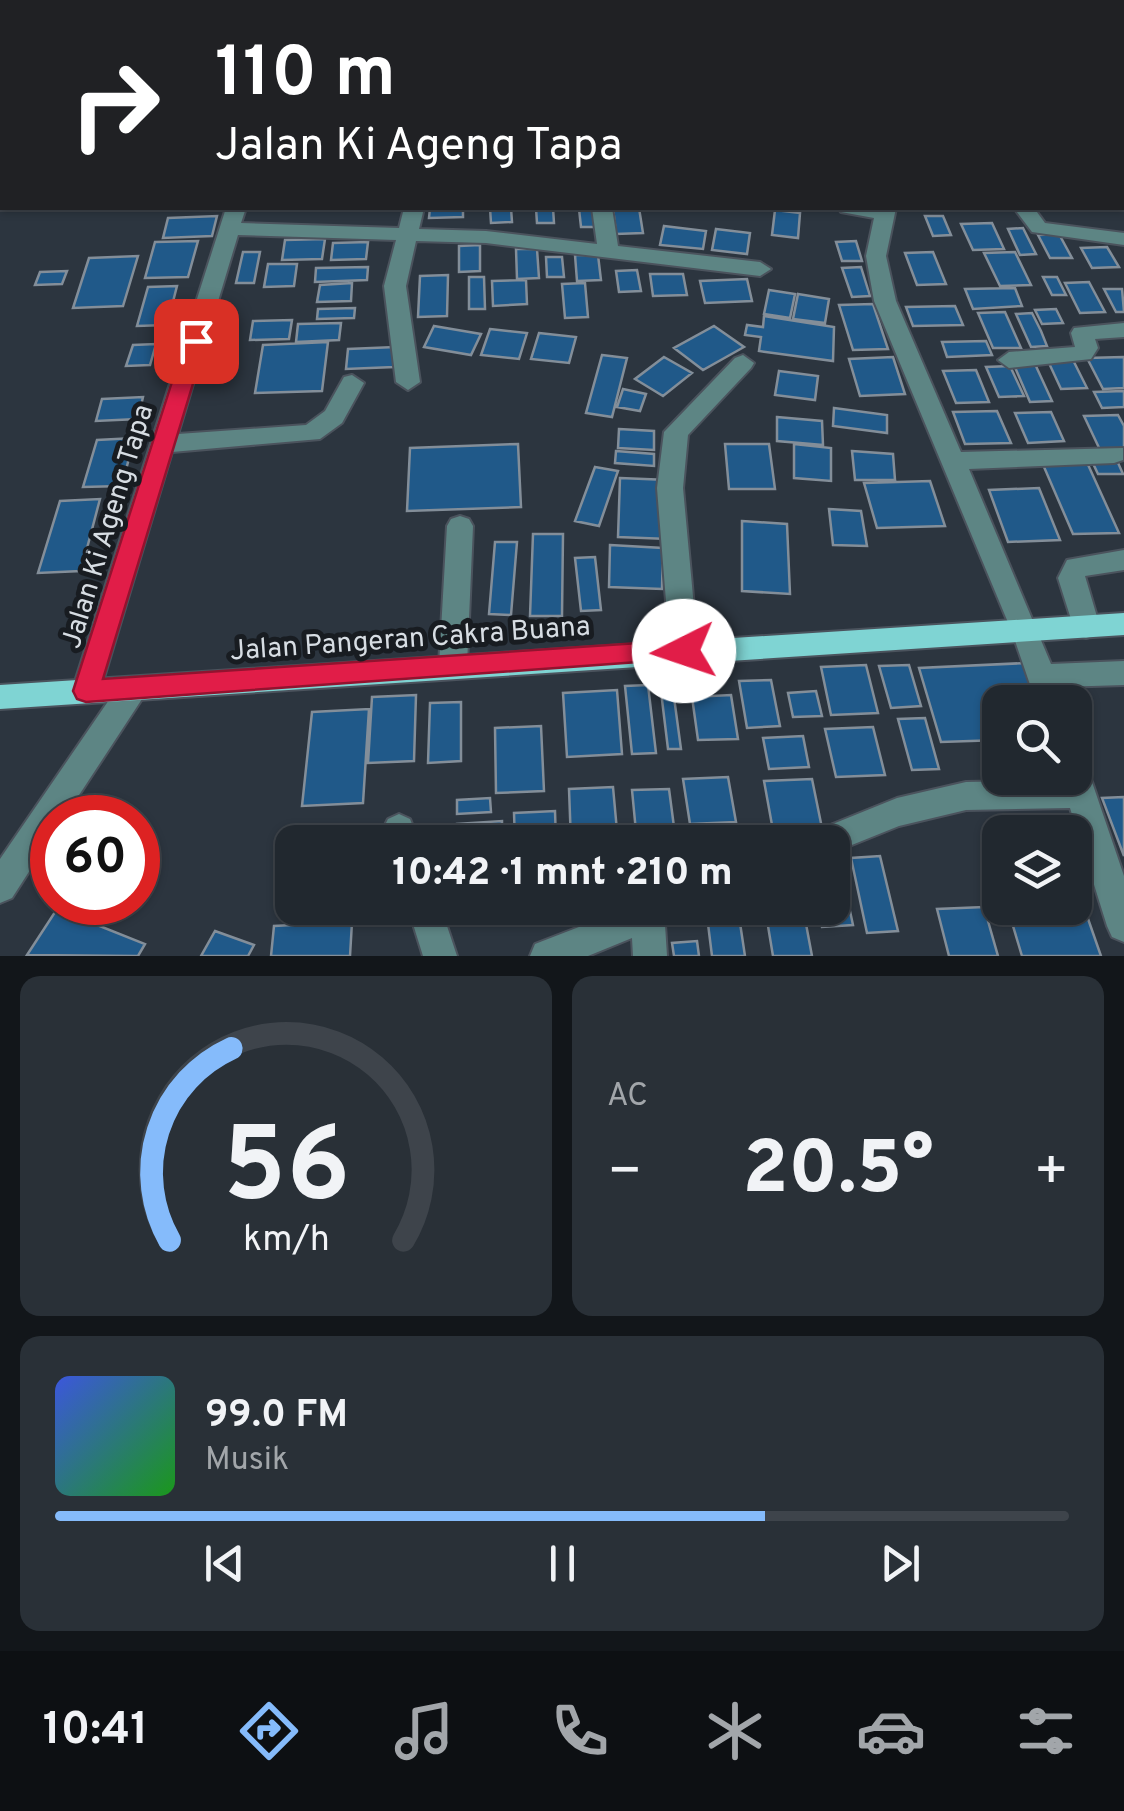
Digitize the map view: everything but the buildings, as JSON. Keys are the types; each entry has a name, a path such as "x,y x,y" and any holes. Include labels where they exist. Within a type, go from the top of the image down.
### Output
{"main road":[{"name":"Jalan Pangeran Cakra Buana","path":"0,697 1124,624"}],"street":[{"path":"408,382 395,286 414,210"},
{"path":"602,210 608,248"},
{"path":"885,210 878,231 878,280 1045,685"},
{"path":"1026,210 1039,228 1124,239"},
{"path":"233,218 407,236 486,236 760,269"},
{"name":"Jalan Ki Ageng Tapa","path":"86,691 233,218"},
{"path":"1009,360 1083,354 1087,348 1082,333 1124,330"},
{"path":"684,651 670,488 676,432 743,363"},
{"path":"164,444 310,434 334,417 352,382"},
{"path":"954,461 1114,454"},
{"path":"453,665 460,526"},
{"path":"1086,626 1070,578 1076,567 1124,560"},
{"path":"1064,685 1124,672"},
{"path":"0,887 132,690"},
{"path":"850,831 896,812 982,794"},
{"path":"1081,795 1124,926"},
{"path":"430,925 440,956"},
{"path":"547,956 623,925"},
{"path":"650,956 656,925"}],"route":[{"path":"196,341 86,691 684,651"}]}
